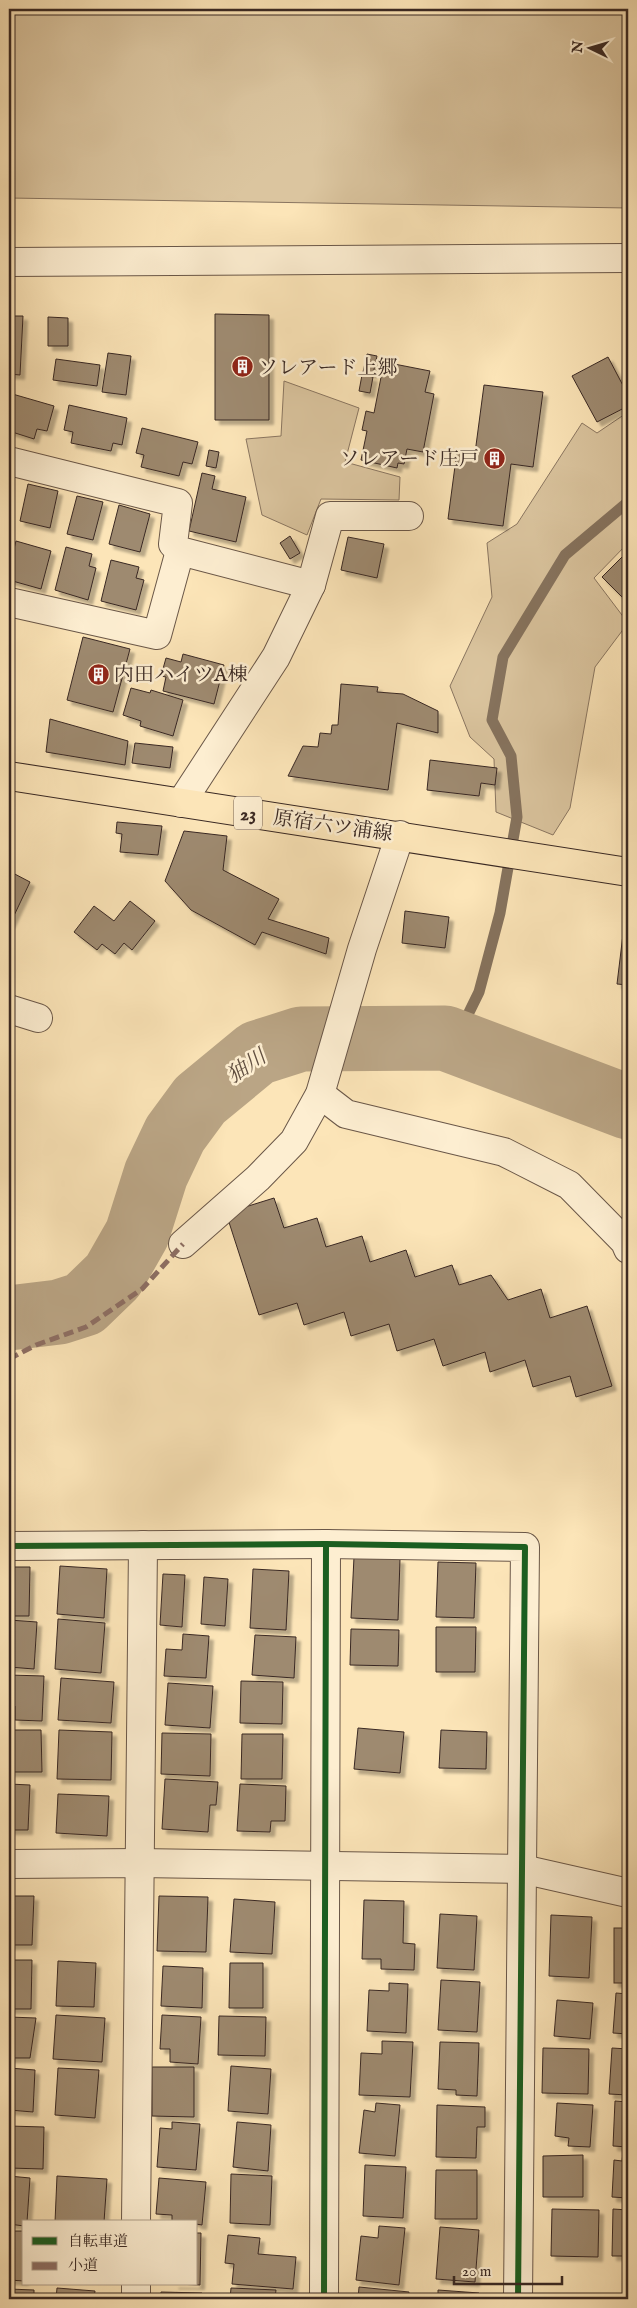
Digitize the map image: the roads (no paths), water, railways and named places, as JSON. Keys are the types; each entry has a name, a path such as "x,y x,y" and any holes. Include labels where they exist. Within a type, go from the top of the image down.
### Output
{"main road":[{"name":"原宿六ツ浦線","path":"9,776 400,835 628,872"}],"street":[{"path":"9,262 628,258"},
{"path":"9,460 178,503 173,544 180,552 311,585"},
{"path":"180,802 276,656 311,585 330,516 408,516"},
{"path":"9,602 157,635 180,552"},
{"path":"183,1244 258,1178 294,1142 320,1094 362,949 400,835"},
{"path":"9,1009 38,1018"},
{"path":"320,1094 346,1114 504,1152 569,1185 625,1242 628,1249"},
{"path":"324,2299 326,1544"},
{"path":"9,1546 326,1544 525,1547 518,2299"},
{"path":"136,2220 143,1546"},
{"path":"9,1864 140,1863 522,1869 628,1893"},
{"path":"136,2286 136,2299"}],"waterway":[{"path":"455,1041 479,992 500,913 517,817 511,756 492,720 503,657 565,555 628,502"},
{"name":"㹨川","path":"9,1318 59,1312 84,1304 113,1276 137,1234 156,1174 175,1134 200,1100 257,1053 301,1039 445,1038 628,1107"}],"place":[{"name":"ソレアード上郷","path":"242,367"},
{"name":"ソレアード庄戸","path":"495,458"},
{"name":"内田ハイツA棟","path":"98,674"}]}
